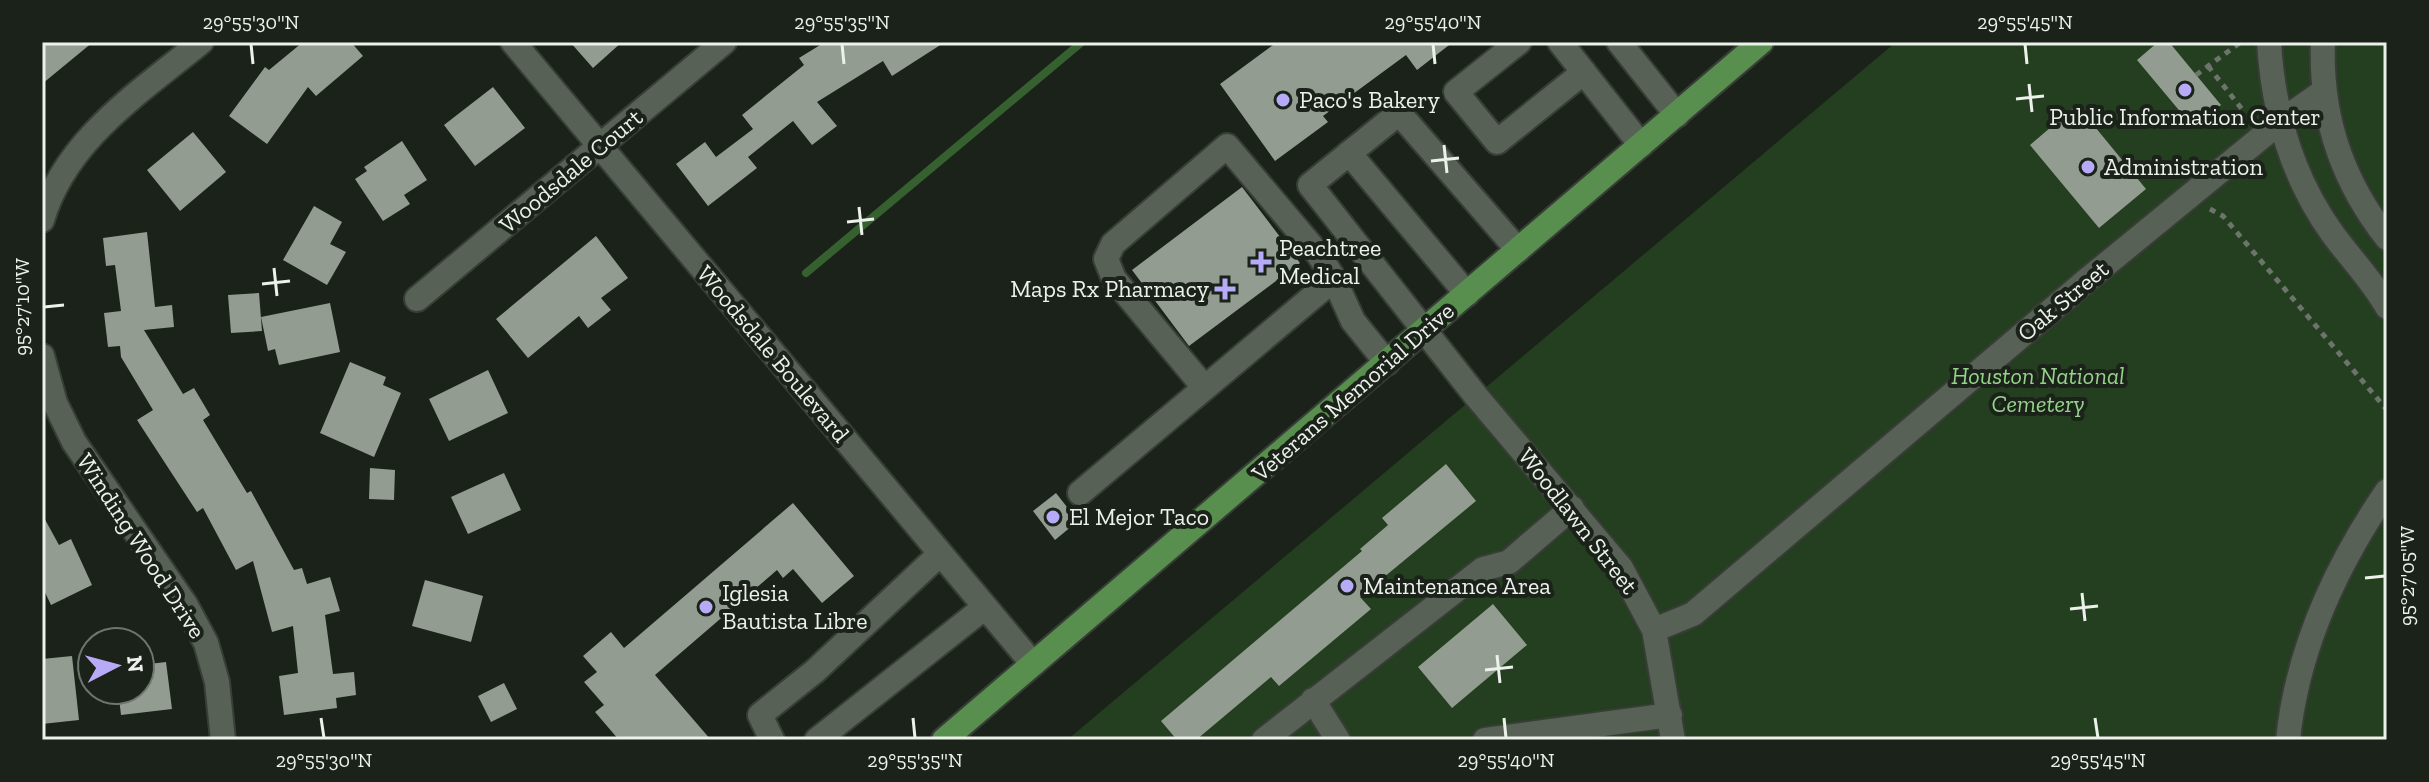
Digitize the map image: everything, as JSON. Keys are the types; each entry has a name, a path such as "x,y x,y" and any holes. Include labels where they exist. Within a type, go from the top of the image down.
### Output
{"main road":[{"name":"Veterans Memorial Drive","path":"944,740 1677,115 1753,45"}],"street":[{"path":"42,220 49,196 71,158 107,119 201,42"},
{"name":"Woodsdale Boulevard","path":"513,42 1033,664"},
{"name":"Woodsdale Court","path":"417,299 724,42"},
{"path":"1519,42 1456,92 1497,142 1584,72"},
{"path":"1560,42 1641,145"},
{"path":"1619,42 1677,115"},
{"path":"2249,42 2270,54 2280,122 2310,196 2331,232 2387,307"},
{"path":"2323,42 2328,121 2352,187 2387,238"},
{"name":"Oak Street","path":"1654,630 1693,614 2280,122 2324,91"},
{"path":"1467,294 1349,153 1399,113 1518,250"},
{"path":"1204,387 1114,279 1106,259 1113,244 1227,146 1319,255 1353,321 1387,363"},
{"name":"Woodlawn Street","path":"1349,153 1310,185 1476,396 1621,568 1654,630 1673,740"},
{"path":"1080,493 1334,279"},
{"name":"Winding Wood Drive","path":"42,356 55,403 74,442 185,604 206,643 217,682 223,740"},
{"path":"2288,740 2300,676 2316,623 2338,573 2387,491"},
{"path":"1264,740 1483,569 1509,562 1572,508"},
{"path":"772,740 760,715 815,671 940,554"},
{"path":"817,740 985,607"},
{"path":"1313,700 1338,740"},
{"path":"1485,740 1670,715"}],"path":[{"path":"2196,75 2241,42"},
{"path":"2208,66 2245,113"},
{"path":"2201,212 2212,209 2223,216 2387,410"}],"green space":[{"name":"Houston National Cemetery","path":"1896,42 2387,42 2387,740 1067,740"}],"building":[{"path":"42,42 93,42 42,84"},
{"path":"303,42 351,42 363,56 316,96 308,87 267,144 229,116 265,67 269,70"},
{"path":"570,42 622,42 593,68"},
{"path":"825,42 945,42 892,76 883,61 817,102 837,126 812,145 793,121 748,157 757,168 708,206 676,164 705,142 716,157 753,129 742,115 804,65 799,58"},
{"path":"1277,42 1453,42 1417,70 1406,55 1323,116 1328,122 1275,161 1220,84"},
{"name":"Public Information Center","path":"2158,42 2169,42 2221,105 2193,127 2137,60"},
{"path":"493,87 525,128 475,166 444,125"},
{"name":"Administration","path":"2077,105 2146,189 2099,228 2030,145"},
{"path":"193,132 226,172 180,211 147,170"},
{"path":"402,141 427,180 404,195 410,204 383,221 355,179 367,171 364,167"},
{"path":"1242,187 1300,263 1189,346 1132,270"},
{"path":"314,206 342,222 330,244 346,252 327,285 283,260"},
{"path":"147,232 155,307 172,305 174,327 144,330 183,394 194,388 210,415 203,420 247,493 251,491 294,570 302,568 307,584 330,577 340,611 325,615 333,674 354,672 356,695 336,698 337,708 284,715 279,676 298,673 293,626 272,632 253,561 236,570 203,508 197,512 137,420 153,410 121,357 120,346 108,347 104,313 121,311 115,265 106,266 103,238"},
{"path":"596,236 628,278 601,298 611,310 588,328 579,316 528,358 496,319"},
{"path":"259,293 262,331 231,333 228,295"},
{"path":"330,303 340,352 279,365 275,349 268,351 261,317"},
{"path":"350,362 386,377 383,385 401,393 374,457 320,433"},
{"path":"488,370 508,413 449,441 429,399"},
{"name":"Maintenance Area","path":"1446,464 1476,501 1360,597 1371,609 1279,686 1271,677 1196,740 1177,740 1161,721 1362,551 1360,549 1388,525 1382,518"},
{"path":"370,468 395,470 394,500 369,499"},
{"path":"504,473 521,510 468,534 451,497"},
{"path":"1056,493 1078,521 1055,540 1033,511"},
{"path":"793,503 854,576 822,603 793,569 783,578 777,570 655,675 711,740 619,740 595,712 604,705 584,682 597,672 583,656 611,632 624,648"},
{"path":"42,514 59,545 71,539 92,585 51,605 42,586"},
{"path":"425,580 483,596 471,642 412,626"},
{"path":"1493,604 1527,645 1452,708 1418,667"},
{"path":"72,656 79,720 42,724 42,659"},
{"path":"166,662 172,709 121,715 120,706 156,706 156,663"},
{"path":"504,683 517,709 491,722 478,696"}],"waterway":[{"path":"806,273 1082,42"}],"place":[{"name":"Public Information Center","path":"2185,90"},
{"name":"Paco's Bakery","path":"1283,100"},
{"name":"Administration","path":"2088,167"},
{"name":"Peachtree Medical","path":"1261,262"},
{"name":"Maps Rx Pharmacy","path":"1225,289"},
{"name":"El Mejor Taco","path":"1053,517"},
{"name":"Maintenance Area","path":"1347,586"},
{"name":"Iglesia Bautista Libre","path":"706,607"}]}
